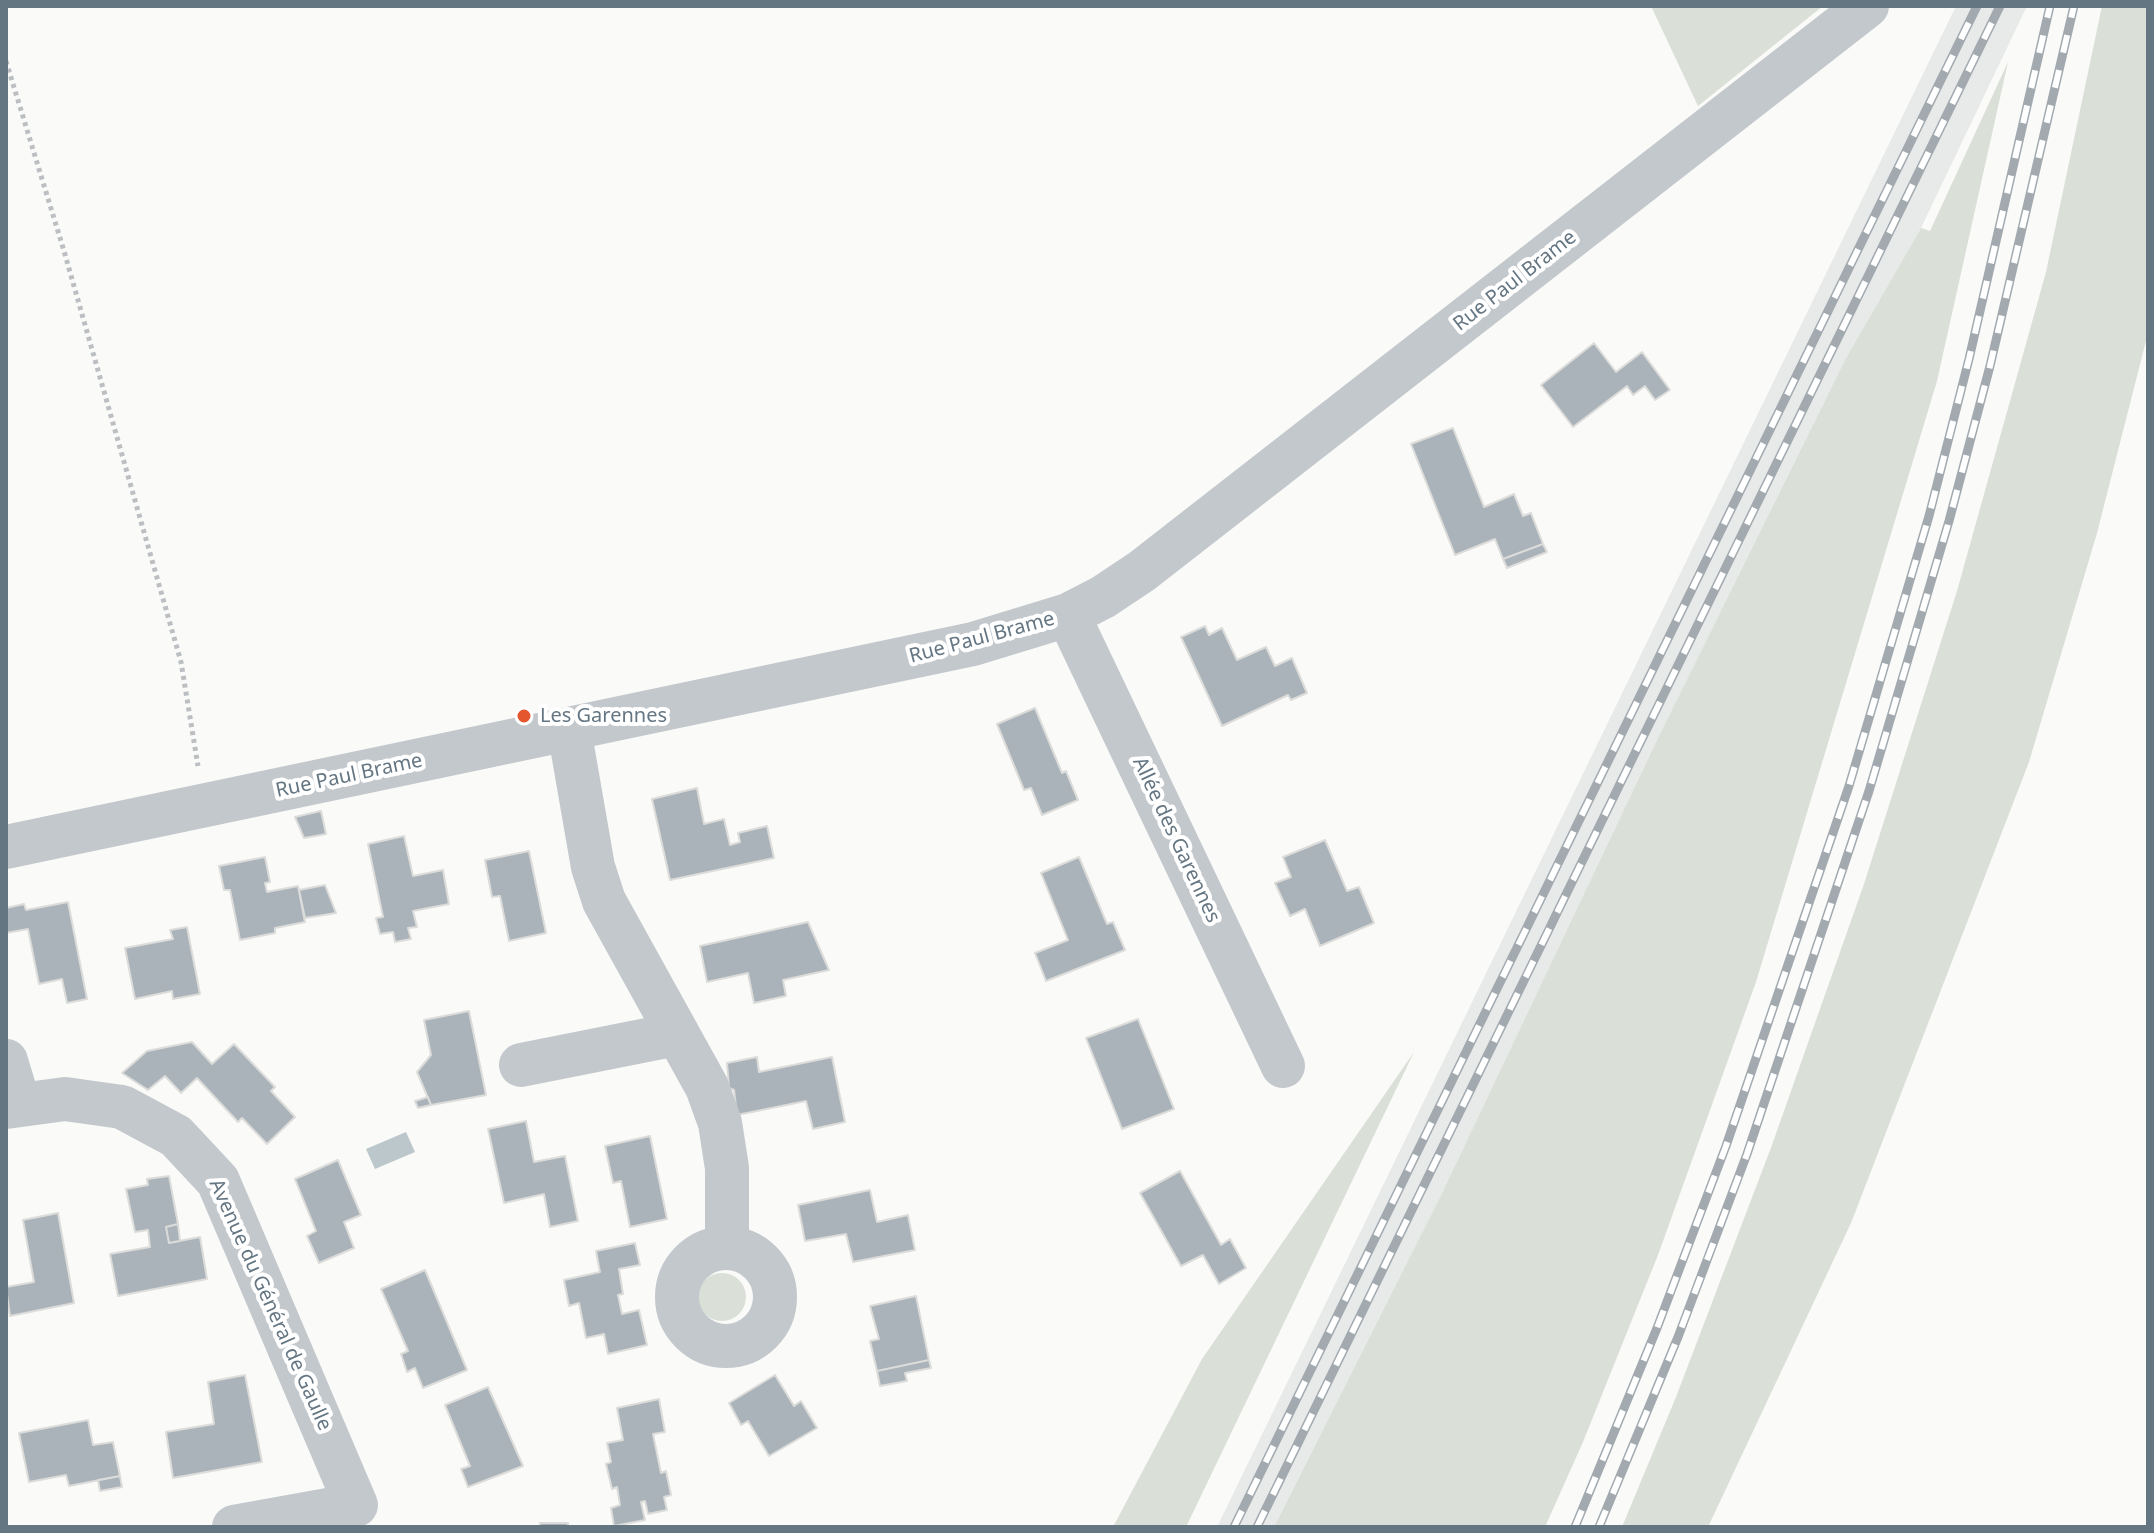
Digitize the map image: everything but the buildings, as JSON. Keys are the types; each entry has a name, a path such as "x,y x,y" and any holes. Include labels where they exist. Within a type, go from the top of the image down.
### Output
{"street":[{"name":"Rue Paul Brame","path":"6,847 983,641 1068,615 1103,597 1142,571 1805,58 1867,6"},
{"name":"Allée des Garennes","path":"1068,615 1283,1066"},
{"path":"569,729 597,881 707,1087 720,1123 727,1168 727,1247"},
{"path":"521,1065 677,1034"},
{"name":"Avenue du Général de Gaulle","path":"6,1061 12,1105 65,1099 122,1107 158,1124 207,1165 229,1203 360,1516 234,1527"}],"path":[{"path":"6,61 64,251 181,662 204,806"}],"shaded area":[{"path":"1651,6 1823,6 1698,106"},
{"path":"1956,6 2027,6 1921,228 1846,358 1656,742 1442,1193 1274,1527 1217,1527"},
{"path":"2102,6 2148,6 2148,333 2097,533 2029,762 1851,1223 1708,1527 1622,1527 1676,1397 1772,1145 1864,884 1957,591 2046,272"},
{"path":"2008,62 1937,381 1756,982 1658,1255 1583,1442 1545,1527 1274,1527 1442,1193 1656,742 1846,358 1921,228 1930,231"},
{"path":"1414,1052 1186,1527 1113,1527 1202,1359"},
{"path":"406,1132 415,1152 375,1169 366,1149"},
{"path":"722,1273 739,1280 746,1297 739,1314 722,1321 705,1314 698,1297 705,1280"}],"railway":[{"path":"1234,1527 1977,6"},
{"path":"1257,1527 2000,6"},
{"path":"1575,1527 1657,1328 1726,1146 1849,786 1929,516 1969,359 2050,6"},
{"path":"1599,1527 1678,1337 1747,1154 1869,791 1949,521 1990,366 2074,6"}],"place":[{"name":"Les Garennes","path":"524,716"}]}
